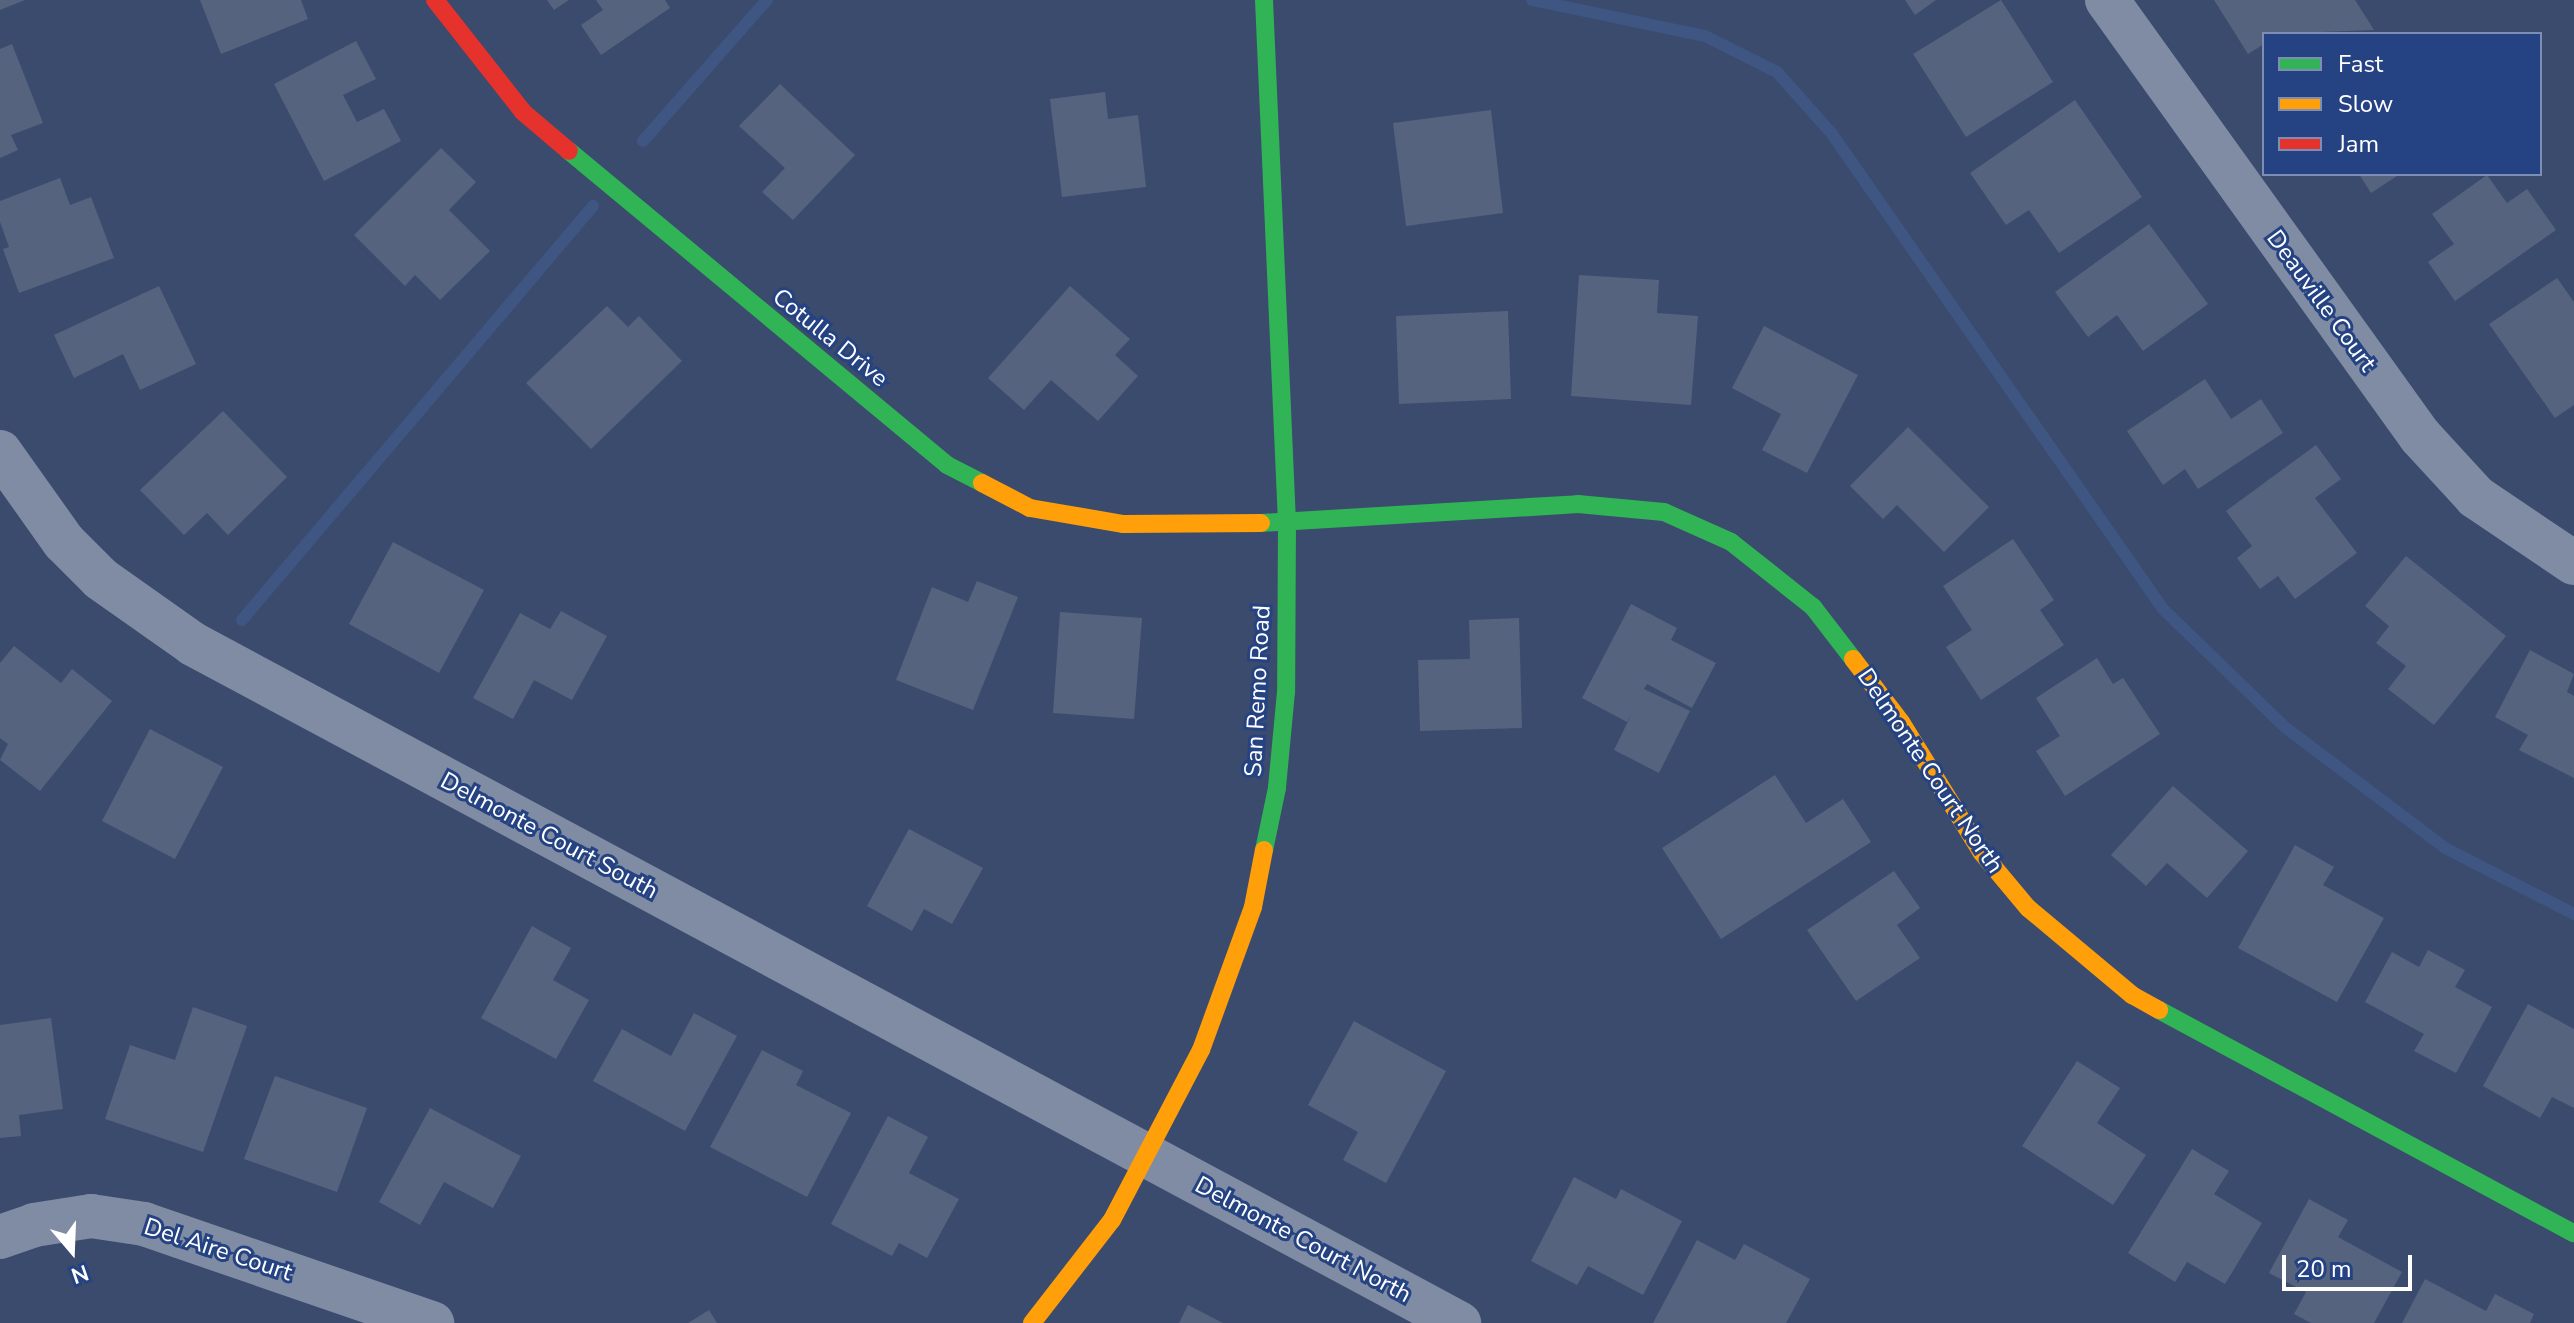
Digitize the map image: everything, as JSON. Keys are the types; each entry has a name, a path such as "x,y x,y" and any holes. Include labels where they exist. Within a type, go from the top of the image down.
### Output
{"street":[{"name":"Cotulla Drive","path":"435,0 468,49 523,112 947,465 1030,508 1077,519 1287,523"},
{"name":"San Remo Road","path":"1032,1323 1105,1230 1148,1158 1222,998 1267,844 1286,692 1287,523 1264,0"},
{"name":"Deauville Court","path":"2107,0 2420,436 2506,522 2574,563"},
{"name":"Delmonte Court South","path":"0,452 64,542 101,579 193,644 1148,1158"},
{"name":"Delmonte Court North","path":"1287,523 1578,504 1664,512 1731,542 1813,607 1901,722 1982,853 2028,908 2132,995 2574,1233"},
{"name":"Delmonte Court North","path":"1148,1158 1459,1323"},
{"name":"Del Aire Court","path":"0,1237 34,1225 91,1216 144,1224 432,1323"}],"building":[{"path":"0,0 25,0 0,10"},
{"path":"200,0 301,0 308,19 221,54"},
{"path":"547,0 569,0 554,10"},
{"path":"596,0 665,0 670,8 601,55 581,25 603,10"},
{"path":"1905,0 1936,0 1915,15"},
{"path":"2001,0 2053,82 1966,137 1913,54"},
{"path":"2214,0 2355,0 2374,30 2262,32 2262,45 2248,54"},
{"path":"356,41 376,79 343,95 357,122 384,109 401,141 324,181 274,84"},
{"path":"12,44 43,123 11,135 18,150 0,158 0,49"},
{"path":"780,84 855,155 793,220 762,192 785,168 739,126"},
{"path":"1105,92 1108,119 1138,115 1146,187 1062,197 1050,99"},
{"path":"2075,100 2142,197 2059,253 2029,210 2006,225 1970,173"},
{"path":"1491,110 1503,213 1406,226 1393,123"},
{"path":"441,148 476,182 449,210 490,251 440,300 415,275 405,286 354,235"},
{"path":"2360,176 2397,176 2371,193"},
{"path":"2488,176 2507,203 2527,189 2556,230 2455,301 2428,262 2454,244 2432,214"},
{"path":"60,178 70,205 91,197 114,258 19,293 3,249 9,247 0,222 0,201"},
{"path":"2149,224 2208,304 2143,351 2117,315 2088,337 2055,292"},
{"path":"1579,275 1659,280 1657,313 1698,316 1691,405 1571,396"},
{"path":"2557,278 2574,302 2574,405 2555,418 2489,324"},
{"path":"159,286 196,364 140,390 123,354 74,378 54,335"},
{"path":"1070,286 1130,339 1115,355 1138,376 1098,421 1051,380 1024,410 988,378"},
{"path":"607,306 628,327 639,316 682,361 591,449 526,383"},
{"path":"1508,311 1511,399 1399,404 1396,316"},
{"path":"1764,326 1858,375 1807,473 1762,450 1781,414 1732,388"},
{"path":"2205,379 2231,419 2261,399 2283,433 2198,489 2185,469 2163,485 2127,431"},
{"path":"223,411 287,477 228,535 207,513 184,535 140,490"},
{"path":"1908,427 1989,507 1944,552 1897,505 1883,519 1850,486"},
{"path":"2316,445 2341,479 2315,498 2357,553 2295,599 2278,576 2260,589 2237,558 2252,546 2226,511"},
{"path":"2013,539 2054,600 2040,610 2064,645 1981,700 1946,647 1972,630 1943,586"},
{"path":"393,542 484,590 439,673 349,624"},
{"path":"2406,556 2506,636 2434,725 2388,689 2406,666 2376,643 2389,626 2365,606"},
{"path":"977,581 1018,597 973,710 896,680 932,587 968,602"},
{"path":"1631,604 1677,628 1671,640 1716,663 1692,708 1647,684 1644,689 1690,711 1659,773 1614,750 1632,713 1627,722 1582,698"},
{"path":"561,611 607,636 572,700 534,680 513,719 473,698 520,613 550,629"},
{"path":"1060,612 1142,618 1134,719 1053,713"},
{"path":"1519,618 1522,728 1420,731 1418,660 1470,659 1469,620"},
{"path":"14,646 61,683 72,669 112,701 40,791 0,760 8,744 0,738 0,663"},
{"path":"2530,650 2574,674 2567,692 2574,696 2574,778 2519,750 2528,735 2495,717"},
{"path":"2097,658 2113,684 2123,678 2160,734 2065,796 2036,751 2060,736 2036,698"},
{"path":"150,729 223,767 175,859 102,821"},
{"path":"1775,775 1806,823 1843,799 1871,842 1721,939 1662,848"},
{"path":"2173,786 2248,851 2207,898 2167,863 2146,886 2111,855"},
{"path":"909,829 983,868 952,924 924,909 912,931 867,906"},
{"path":"2295,845 2334,867 2323,885 2384,918 2337,1002 2238,948"},
{"path":"1894,871 1920,908 1897,925 1920,958 1856,1001 1807,930"},
{"path":"532,926 571,948 553,980 589,1000 556,1059 481,1018"},
{"path":"2428,950 2465,970 2455,987 2492,1007 2456,1073 2414,1051 2424,1034 2365,1002 2392,952 2419,967"},
{"path":"2528,1004 2574,1029 2574,1108 2552,1097 2540,1118 2483,1086"},
{"path":"193,1007 247,1026 203,1152 105,1119 130,1045 175,1060"},
{"path":"694,1013 737,1036 685,1131 593,1081 622,1029 671,1056"},
{"path":"51,1018 63,1109 19,1115 21,1136 0,1138 0,1025"},
{"path":"1354,1021 1446,1071 1386,1183 1343,1160 1358,1132 1308,1105"},
{"path":"762,1050 803,1071 796,1085 851,1113 807,1197 710,1147"},
{"path":"2077,1061 2120,1088 2097,1123 2146,1155 2113,1205 2022,1146"},
{"path":"275,1076 367,1108 337,1192 244,1159"},
{"path":"430,1108 521,1156 493,1208 444,1182 420,1225 379,1202"},
{"path":"888,1116 928,1137 909,1173 959,1199 927,1258 899,1243 892,1256 831,1224"},
{"path":"2192,1149 2229,1171 2214,1194 2262,1223 2225,1284 2187,1262 2175,1282 2128,1253"},
{"path":"1574,1177 1616,1199 1621,1189 1682,1221 1643,1295 1588,1266 1577,1285 1531,1261"},
{"path":"2309,1199 2348,1220 2338,1237 2402,1272 2374,1323 2311,1323 2294,1314 2306,1292 2269,1273"},
{"path":"1697,1240 1735,1260 1744,1244 1810,1279 1786,1323 1653,1323"},
{"path":"2425,1279 2486,1311 2495,1294 2534,1314 2530,1323 2402,1323"},
{"path":"1188,1305 1223,1323 1179,1323"},
{"path":"709,1310 717,1323 688,1323"}],"waterway":[{"path":"643,141 767,0"},
{"path":"1532,0 1705,36 1777,72 1832,134 2163,609 2286,728 2445,848 2574,914"},
{"path":"242,620 593,206"}],"traffic: fast":[{"path":"1264,0 1287,523 1286,692 1277,788 1264,850"},
{"path":"569,151 947,465 982,483"},
{"path":"1261,523 1578,504 1664,512 1731,542 1813,607 1853,659"},
{"path":"2159,1010 2574,1233"}],"traffic: slow":[{"path":"982,483 1030,508 1124,524 1261,523"},
{"path":"1853,659 1901,722 1982,853 2028,908 2132,995 2159,1010"},
{"path":"1032,1323 1112,1220 1201,1050 1253,907 1264,850"}],"traffic: jam":[{"path":"435,0 523,112 569,151"}]}
